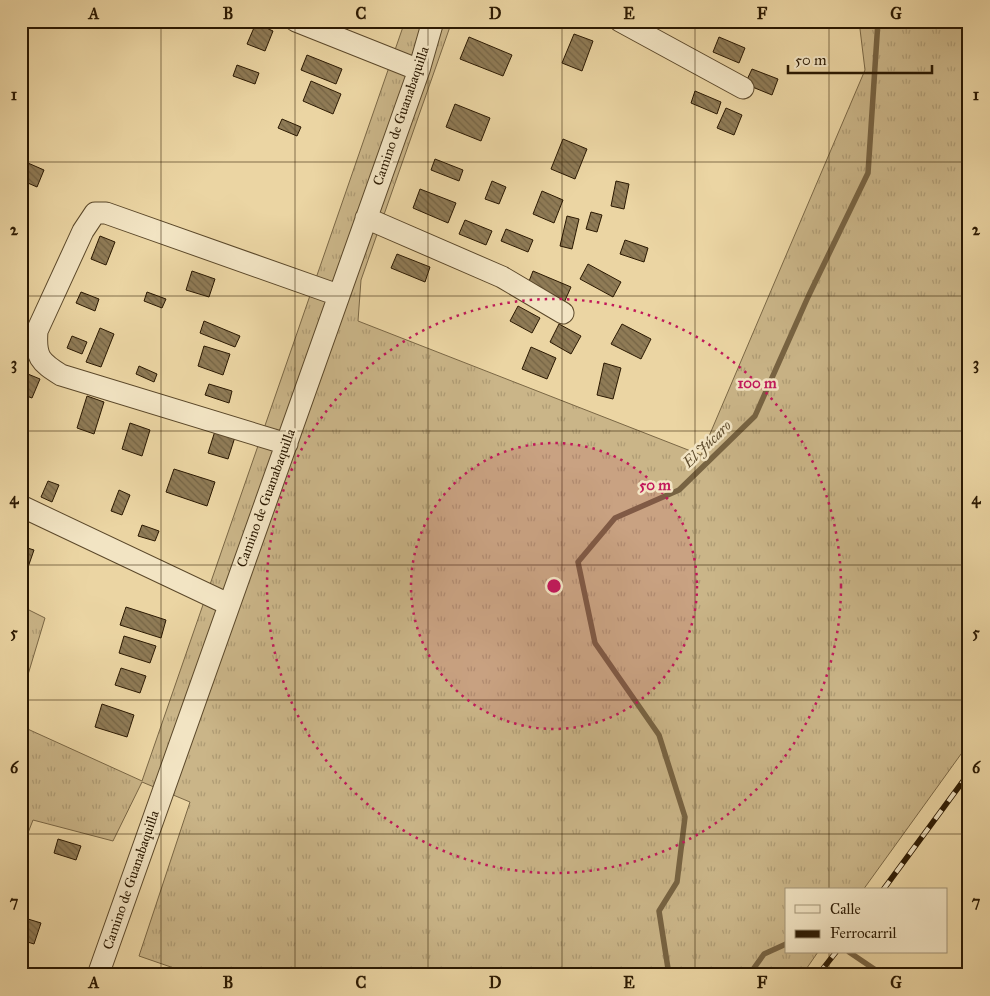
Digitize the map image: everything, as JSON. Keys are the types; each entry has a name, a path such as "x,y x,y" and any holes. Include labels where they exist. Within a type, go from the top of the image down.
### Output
{"street":[{"path":"296,21 418,70"},
{"name":"Camino de Guanabaquilla","path":"98,975 228,604 287,444 434,21"},
{"path":"620,21 743,88"},
{"path":"287,444 61,375 42,363 36,348 37,331 83,230 95,213 106,213 338,295"},
{"path":"366,218 502,277 563,313"},
{"path":"21,506 228,604"}],"green space":[{"path":"405,21 452,21 361,280 358,321 701,455 865,70 859,21 969,21 969,743 864,888 785,888 785,954 817,954 802,975 194,975 139,956 190,802 142,782 113,841 33,820 21,851 21,726 142,781"},
{"path":"21,606 45,618 21,698"}],"building":[{"path":"332,21 350,21 347,30 331,23"},
{"path":"256,23 273,31 265,51 247,44"},
{"path":"574,34 593,41 582,71 562,63"},
{"path":"469,37 512,55 503,76 460,59"},
{"path":"719,37 745,48 739,63 713,52"},
{"path":"307,55 342,69 336,84 301,70"},
{"path":"237,65 259,73 255,84 233,76"},
{"path":"752,69 778,79 772,95 745,84"},
{"path":"311,81 341,94 333,114 303,101"},
{"path":"695,91 721,102 717,114 691,103"},
{"path":"455,104 490,118 481,141 446,127"},
{"path":"726,108 742,115 734,135 717,128"},
{"path":"282,119 301,127 297,136 278,128"},
{"path":"563,139 587,149 575,179 551,169"},
{"path":"435,159 463,170 459,181 431,170"},
{"path":"21,160 44,170 37,187 21,180"},
{"path":"492,181 506,187 499,204 485,199"},
{"path":"616,181 629,184 624,209 611,206"},
{"path":"420,189 456,203 448,223 413,208"},
{"path":"542,191 563,200 554,223 533,214"},
{"path":"591,212 602,215 597,232 586,229"},
{"path":"567,216 579,219 572,249 560,246"},
{"path":"465,220 492,231 486,245 459,234"},
{"path":"506,229 533,240 528,252 501,241"},
{"path":"100,236 115,242 106,265 91,259"},
{"path":"625,240 648,248 644,262 620,254"},
{"path":"397,254 430,267 425,282 391,268"},
{"path":"588,264 621,282 613,297 580,279"},
{"path":"192,271 215,279 209,297 186,290"},
{"path":"533,271 571,287 563,305 526,289"},
{"path":"81,292 99,299 95,311 76,303"},
{"path":"147,292 166,299 162,308 144,301"},
{"path":"518,306 540,318 532,333 510,321"},
{"path":"204,321 240,336 235,347 200,333"},
{"path":"559,324 581,336 571,354 550,342"},
{"path":"622,324 651,339 641,359 611,344"},
{"path":"21,325 30,329 23,346 21,345"},
{"path":"100,328 114,334 101,367 86,362"},
{"path":"72,336 87,342 82,354 67,348"},
{"path":"204,346 230,354 223,375 198,366"},
{"path":"531,347 556,358 547,379 522,369"},
{"path":"604,363 621,368 613,399 597,395"},
{"path":"139,366 157,374 154,382 136,374"},
{"path":"23,372 40,379 32,398 21,394"},
{"path":"209,384 232,391 229,403 205,395"},
{"path":"87,396 104,402 94,434 77,428"},
{"path":"130,423 150,430 142,456 122,449"},
{"path":"215,431 235,437 228,459 208,453"},
{"path":"174,469 215,482 207,506 166,492"},
{"path":"48,481 59,485 52,502 41,497"},
{"path":"119,490 130,495 122,515 111,511"},
{"path":"142,525 159,531 155,541 138,536"},
{"path":"21,546 34,550 26,573 21,572"},
{"path":"126,607 166,620 161,638 120,625"},
{"path":"124,636 156,646 150,663 119,653"},
{"path":"121,668 146,676 140,693 115,685"},
{"path":"102,704 134,715 127,737 95,727"},
{"path":"58,839 81,846 76,860 54,853"},
{"path":"28,919 41,923 34,944 21,940"}],"waterway":[{"name":"El Júcaro","path":"669,975 659,911 677,882 685,817 659,735 595,643 578,562 615,518 679,490 755,416 808,297 868,173 878,21"},
{"name":"El Júcaro","path":"749,975 764,954 785,944"},
{"name":"El Júcaro","path":"852,954 883,975"}],"railway":[{"path":"884,888 969,773"},
{"path":"818,975 834,954"}]}
